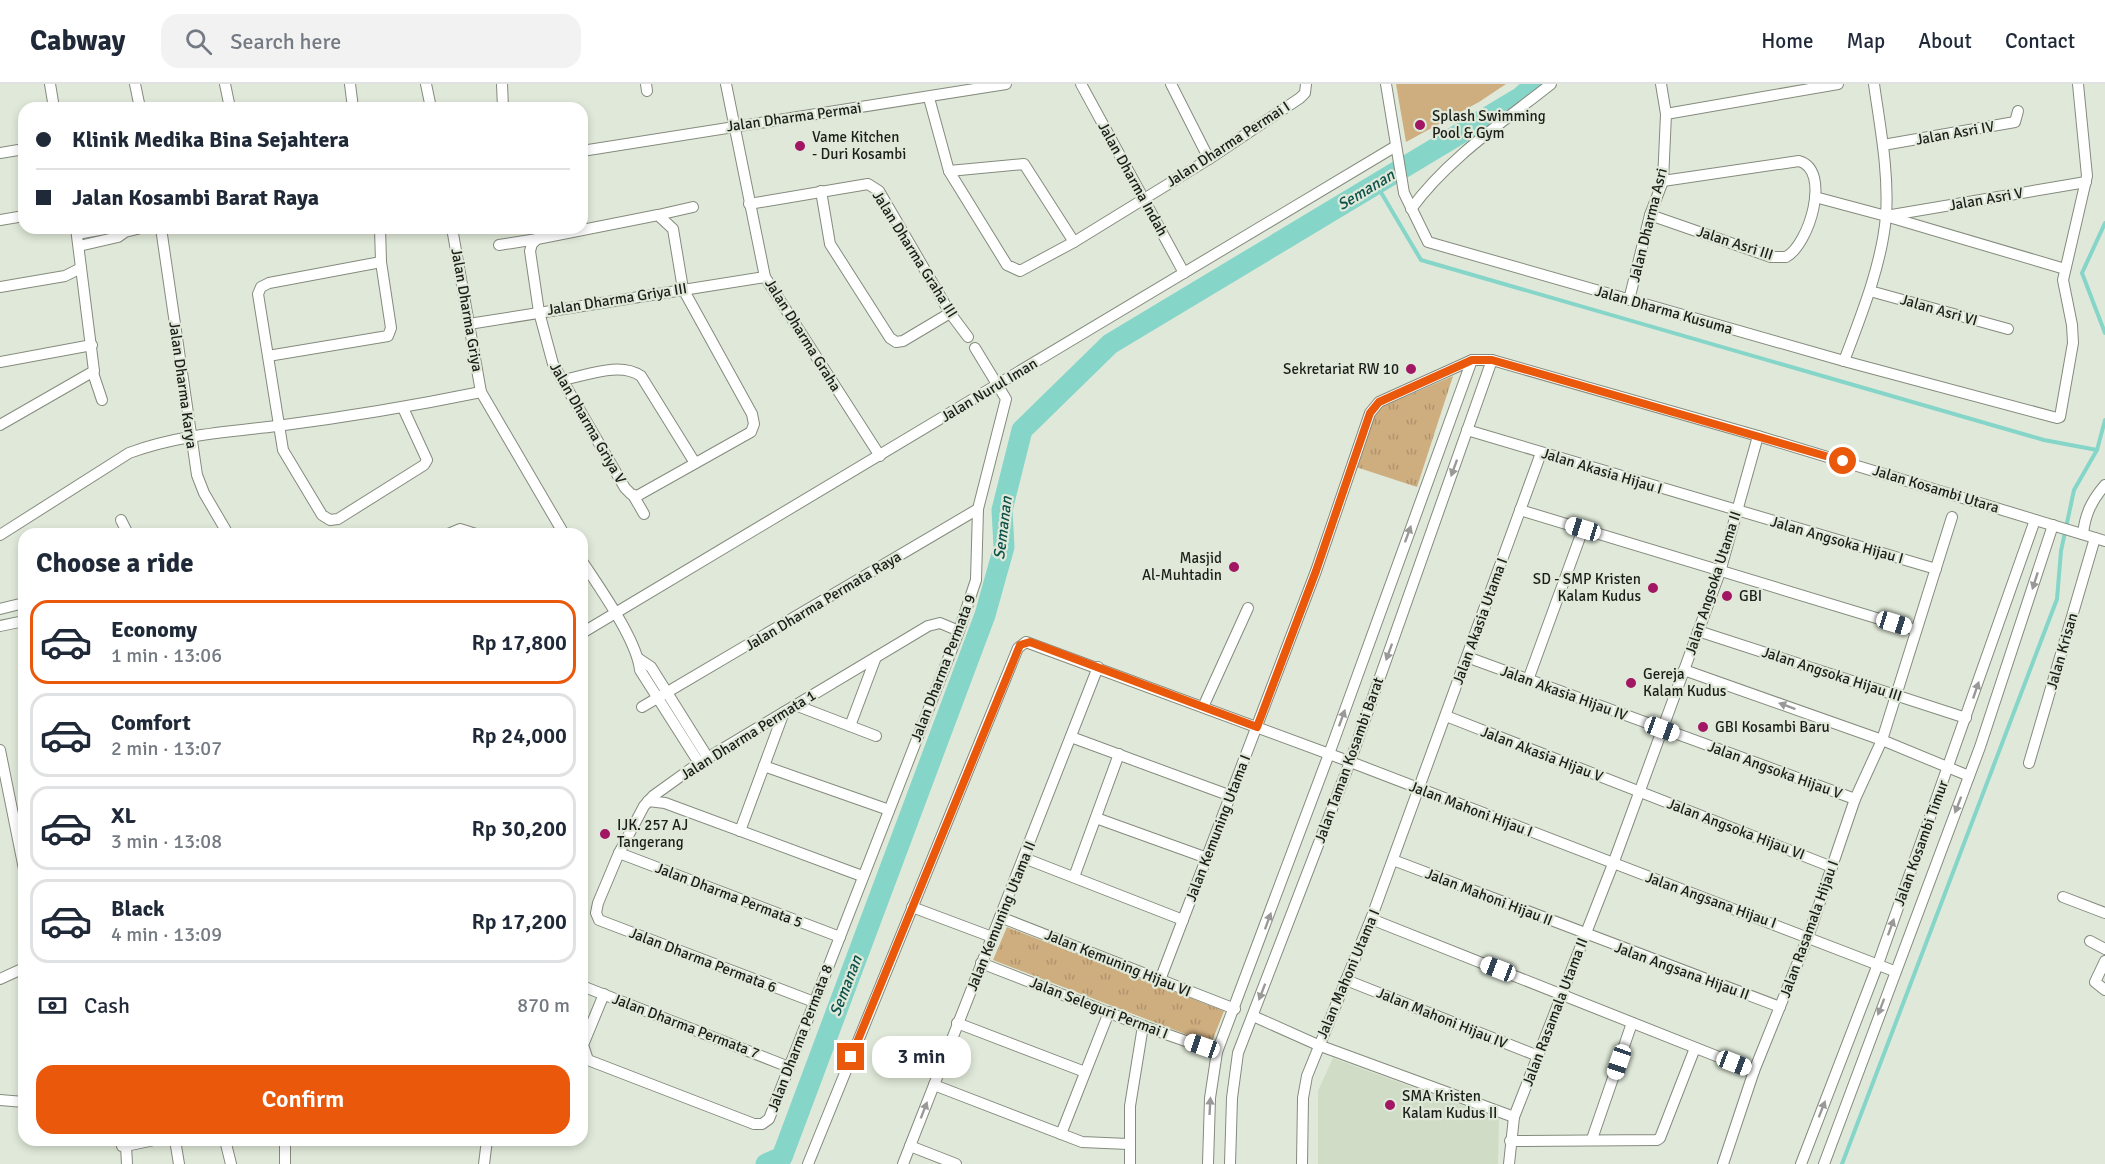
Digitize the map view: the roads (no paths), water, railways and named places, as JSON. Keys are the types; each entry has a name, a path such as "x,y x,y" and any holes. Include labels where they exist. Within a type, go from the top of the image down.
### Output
{"street":[{"path":"50,84 53,102"},
{"path":"135,84 139,102"},
{"path":"225,84 229,102"},
{"path":"350,84 352,102"},
{"path":"426,84 429,102"},
{"path":"502,84 503,102"},
{"name":"Jalan Dharma Graha","path":"726,84 765,277 879,456"},
{"name":"Jalan Dharma Permai","path":"588,150 733,125 929,98 1006,84"},
{"name":"Jalan Dharma Indah","path":"1081,84 1184,273"},
{"path":"1171,84 1209,159"},
{"name":"Jalan Dharma Permai I","path":"949,171 1007,265 1013,270 1021,271 1074,242 1209,159 1300,98 1305,93 1306,84"},
{"name":"Jalan Dharma Kusuma","path":"1386,84 1404,193 1426,239 1432,243 1844,361 2059,418 2073,343 2072,326 2062,280 2065,269"},
{"path":"1411,209 1423,193 1482,138 1551,84"},
{"name":"Jalan Dharma Asri","path":"1629,300 1650,216 1663,181 1666,114 1661,84"},
{"path":"1666,114 1838,84"},
{"path":"1844,361 1870,291 1886,216 1883,145 1874,84"},
{"path":"2065,269 2086,182 2078,84"},
{"path":"929,98 949,171 1024,164 1074,242"},
{"name":"Jalan Asri IV","path":"1883,145 2015,122 2018,111"},
{"name":"Jalan Nurul Iman","path":"588,629 1184,273 1397,149"},
{"path":"0,153 18,150"},
{"name":"Jalan Asri III","path":"1650,216 1772,257 1786,257 1798,248 1807,230 1815,197 1813,172 1810,166 1799,161 1663,181"},
{"name":"Jalan Asri V","path":"1886,216 2086,182"},
{"name":"Jalan Dharma Graha III","path":"749,204 868,184 879,191 950,313 968,337"},
{"path":"821,191 830,244 890,338 896,342 903,341 950,313"},
{"name":"Jalan Asri V","path":"1815,197 2065,269"},
{"path":"588,229 693,207"},
{"name":"Jalan Dharma Griya V","path":"633,495 644,495 751,432 754,424 752,414 683,289 673,229 658,215"},
{"path":"0,220 18,217"},
{"path":"76,234 95,369 93,373 102,400"},
{"path":"78,246 118,237 120,234"},
{"name":"Jalan Dharma Karya","path":"162,234 197,475 204,493 224,528"},
{"path":"268,356 388,336 391,328 381,262 380,234"},
{"name":"Jalan Dharma Griya","path":"453,234 481,392"},
{"path":"499,245 562,234"},
{"name":"Jalan Dharma Griya V","path":"537,239 532,243 530,251 546,347 562,381 625,488 633,495 644,514"},
{"path":"381,262 268,283 261,287 258,294 278,426 287,460 322,515 330,520 338,519 424,465 427,460 425,452 403,408"},
{"path":"0,287 65,276 81,268"},
{"name":"Jalan Dharma Griya III","path":"469,324 765,277"},
{"name":"Jalan Asri VI","path":"1870,291 2008,329"},
{"path":"0,362 92,345"},
{"path":"975,348 997,385"},
{"name":"Jalan Kosambi Utara","path":"1472,360 1492,360 1758,436 2100,539"},
{"name":"Jalan Kemuning Utama I","path":"1160,980 1257,727 1374,406 1472,360"},
{"name":"Jalan Taman Kosambi Barat","path":"1208,1164 1210,1098 1217,1052 1330,754 1472,360"},
{"name":"Jalan Taman Kosambi Barat","path":"1230,1164 1232,1098 1238,1053 1349,762 1492,360"},
{"path":"562,381 621,368 633,370 641,376 695,463"},
{"path":"0,425 93,373"},
{"name":"Jalan Dharma Permata 9","path":"889,810 959,631 976,580 978,509 996,431 1005,412 1006,399 997,385"},
{"path":"0,535 129,453 190,436 403,408 481,392 560,528"},
{"name":"Jalan Akasia Hijau I","path":"1467,430 1737,511"},
{"name":"Jalan Angsoka Utama II","path":"1613,864 1720,572 1758,436"},
{"name":"Jalan Akasia Utama I","path":"1420,789 1541,453"},
{"path":"2081,534 2092,501 2105,485"},
{"name":"Jalan Dharma Permata Raya","path":"642,707 978,509"},
{"path":"1520,510 1916,630"},
{"name":"Jalan Angsoka Hijau I","path":"1737,511 1936,569"},
{"path":"1897,696 1952,517"},
{"path":"121,520 125,528"},
{"name":"Jalan Kosambi Timur","path":"1801,1164 1878,964 2035,520"},
{"name":"Jalan Kosambi Timur","path":"1824,1164 1894,971 1969,776 2056,526"},
{"path":"1528,680 1583,529"},
{"name":"Jalan Krisan","path":"2029,763 2100,539"},
{"path":"588,570 615,613 639,659 640,670 663,695 704,760"},
{"path":"0,609 18,604"},
{"path":"1203,706 1248,608"},
{"path":"0,626 18,622"},
{"name":"Jalan Dharma Permata 1","path":"596,913 619,853 648,801 704,760 928,626 939,624 959,631"},
{"name":"Jalan Angsoka Hijau III","path":"1698,631 1966,718"},
{"name":"Jalan Mahoni Hijau I","path":"912,907 1018,648 1023,643 1030,642 1330,754 1613,864"},
{"path":"850,726 876,657"},
{"name":"Jalan Akasia Hijau IV","path":"1467,657 1662,729"},
{"name":"Jalan Kemuning Utama II","path":"903,1164 1098,667"},
{"path":"1684,670 1882,740 1969,776"},
{"name":"Jalan Rasamala Hijau I","path":"1723,1164 1754,1071 1808,937 1856,799 1882,740 1897,696"},
{"path":"795,705 876,736"},
{"path":"740,831 784,712"},
{"name":"Jalan Akasia Hijau V","path":"1446,716 1639,792"},
{"name":"Jalan Angsoka Hijau V","path":"1662,729 1856,799"},
{"path":"1071,736 1231,796"},
{"path":"0,750 18,839"},
{"path":"1074,878 1119,754"},
{"path":"764,766 889,810"},
{"name":"Jalan Mahoni Utama I","path":"1302,1164 1303,1098 1307,1076 1371,919 1420,789"},
{"name":"Jalan Angsoka Hijau VI","path":"1639,792 1832,867"},
{"path":"648,801 665,803 862,876"},
{"name":"Jalan Dharma Permata 8","path":"588,1060 754,1124 762,1124 769,1119 889,810"},
{"path":"1096,818 1207,858"},
{"name":"Jalan Dharma Permata 5","path":"619,853 840,937"},
{"path":"1024,858 1182,920"},
{"name":"Jalan Mahoni Hijau II","path":"1393,860 1585,935"},
{"name":"Jalan Angsana Hijau I","path":"1613,864 1878,964"},
{"name":"Jalan Rasamala Utama II","path":"1509,1164 1514,1117 1613,864"},
{"path":"2063,897 2105,913"},
{"path":"808,1164 912,907 992,937"},
{"name":"Jalan Dharma Permata 6","path":"596,913 599,920 814,1002"},
{"name":"Jalan Kemuning Hijau VI","path":"1000,917 1235,1009"},
{"path":"1371,919 1754,1071"},
{"name":"Jalan Angsana Hijau II","path":"1585,935 1780,1007"},
{"path":"2090,941 2105,949"},
{"path":"2105,961 2095,982 2097,987 2105,990"},
{"name":"Jalan Seleguri Permai I","path":"981,963 1217,1052"},
{"path":"1878,964 1894,971"},
{"path":"0,979 18,971"},
{"name":"Jalan Mahoni Hijau IV","path":"1346,980 1538,1056"},
{"name":"Jalan Dharma Permata 7","path":"588,988 789,1066"},
{"name":"Jalan Dharma Permata 8","path":"588,1033 604,994"},
{"path":"1060,1134 1109,1012"},
{"path":"1253,1016 1318,1045 1514,1117"},
{"path":"957,1023 1085,1072"},
{"path":"1592,1139 1632,1023"},
{"path":"1130,1164 1128,1144 1133,1076 1143,1026"},
{"path":"1510,1141 1652,1140 1660,1138 1695,1048"},
{"path":"934,1085 1082,1142 1128,1144"},
{"path":"0,1100 18,1102"},
{"path":"1814,1130 1833,1139"},
{"path":"124,1146 127,1164"},
{"path":"175,1146 179,1164"},
{"path":"226,1146 231,1164"},
{"path":"285,1146 285,1164"},
{"path":"483,1164 486,1146"},
{"path":"910,1146 956,1164"}],"waterway":[{"name":"Semanan","path":"766,1164 782,1157 985,615 1004,547 1002,510 1022,430 1110,344 1521,97 1535,84"},
{"path":"1376,184 1421,260 2044,440 2097,450"},
{"path":"2105,223 2082,273 2105,333"},
{"path":"1842,1164 2057,599 2061,551 2074,490 2097,450 2105,420"}],"place":[{"name":"Splash Swimming Pool & Gym","path":"1420,125"},
{"name":"Vame Kitchen - Duri Kosambi","path":"800,146"},
{"name":"Sekretariat RW 10","path":"1411,369"},
{"name":"Masjid Al-Muhtadin","path":"1234,567"},
{"name":"SD - SMP Kristen Kalam Kudus","path":"1653,588"},
{"name":"GBI","path":"1727,596"},
{"name":"Gereja Kalam Kudus","path":"1631,683"},
{"name":"GBI Kosambi Baru","path":"1703,727"},
{"name":"IJK. 257 AJ Tangerang","path":"605,834"},
{"name":"SMA Kristen Kalam Kudus II","path":"1390,1105"}]}
